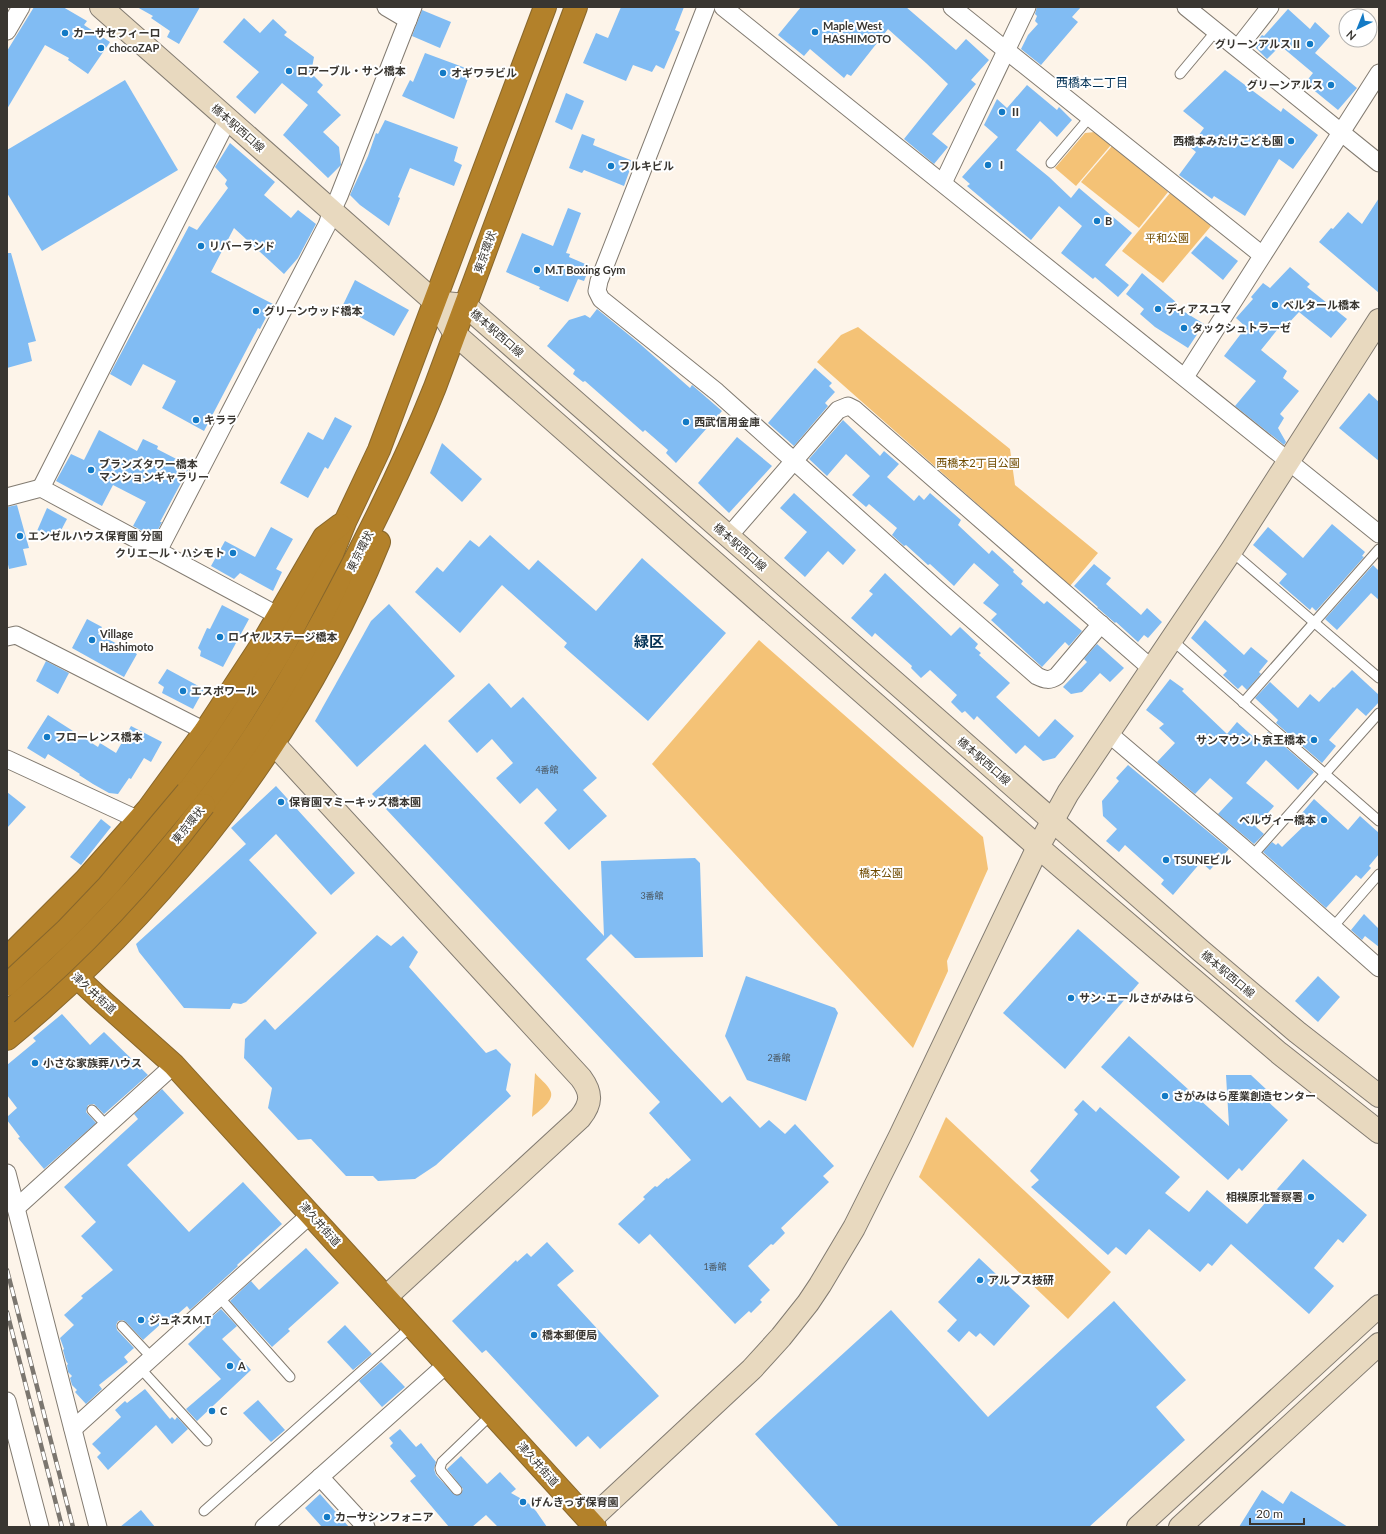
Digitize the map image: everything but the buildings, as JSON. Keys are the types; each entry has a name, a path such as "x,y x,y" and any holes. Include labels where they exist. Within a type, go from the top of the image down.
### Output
{"highway":[{"name":"東京環状","path":"7,985 66,930 108,886 163,822 187,792 237,722 281,651 332,554 345,522 380,450 545,7"},
{"name":"東京環状","path":"7,1013 51,974 105,922 145,878 204,805 253,739 285,687 347,576 392,488 423,419 576,7"},
{"path":"7,1039 77,978 119,937 158,893 225,812 274,744 312,680 350,610 379,542 392,488"},
{"path":"7,958 32,935 86,879 139,820 205,731 260,647 277,615 324,537 345,522"},
{"name":"津久井街道","path":"32,935 77,978 174,1065 592,1524"}],"street":[{"path":"7,30 21,7"},
{"name":"橋本駅西口線","path":"101,7 435,302 465,305 1052,822 1245,989 1379,1096"},
{"path":"158,552 324,232 411,13 386,7"},
{"path":"706,7 599,281 597,290 601,299 717,392 943,594 1043,680 1049,680 1057,676 1102,624"},
{"path":"723,7 1379,534"},
{"path":"952,7 1262,255"},
{"path":"943,183 1027,7"},
{"path":"1186,7 1379,163"},
{"path":"1238,48 1270,7"},
{"path":"1185,377 1379,73"},
{"path":"41,488 228,120"},
{"path":"435,302 455,334 1038,847 1279,1053 1379,1132"},
{"path":"592,1524 752,1369 781,1337 808,1303 820,1285 854,1228 1038,847 1068,793 1231,551 1379,320"},
{"path":"728,537 838,410 848,406 854,409 1152,669"},
{"path":"7,497 41,488 277,615"},
{"path":"7,637 16,635 205,731"},
{"path":"1108,733 1252,856 1379,968"},
{"path":"274,744 582,1078 589,1093 590,1100 580,1118 386,1297"},
{"path":"7,759 139,820"},
{"path":"16,1208 174,1065"},
{"path":"7,1173 98,1527"},
{"path":"73,1429 311,1214"},
{"path":"1138,1527 1379,1306"},
{"path":"1180,1527 1379,1344"},
{"path":"264,1527 447,1364"},
{"path":"7,1401 40,1527"},
{"path":"320,1477 366,1527"}],"lane":[{"path":"1180,74 1216,31"},
{"path":"1051,163 1090,117"},
{"path":"1243,703 1379,549"},
{"path":"1231,551 1316,622 1379,678"},
{"path":"1172,640 1379,821"},
{"path":"1252,856 1379,712"},
{"path":"1333,927 1379,874"},
{"path":"92,1110 107,1126"},
{"path":"219,1297 290,1377"},
{"path":"122,1326 146,1363 207,1441"},
{"path":"204,1511 412,1326"},
{"path":"457,1490 441,1471 440,1468 442,1462 492,1413"}],"green space":[{"path":"1095,132 1111,145 1076,186 1055,168 1085,133"},
{"path":"1112,146 1168,192 1139,228 1081,182"},
{"name":"平和公園","path":"1170,193 1211,226 1163,283 1122,251"},
{"name":"西橋本2丁目公園","path":"858,327 1010,449 1015,485 1098,553 1070,586 817,362 841,335"},
{"name":"橋本公園","path":"759,640 983,837 988,869 947,961 948,971 913,1048 652,764"},
{"path":"535,1073 550,1090 551,1098 546,1105 532,1117"},
{"path":"946,1117 1111,1272 1068,1319 919,1177"}],"railway":[{"path":"7,1270 73,1527"},
{"path":"7,1312 62,1527"}],"place":[{"name":"Maple West HASHIMOTO","path":"815,32"},
{"name":"カーサセフィーロ","path":"65,33"},
{"name":"グリーンアルスⅡ","path":"1310,44"},
{"name":"chocoZAP","path":"101,48"},
{"name":"ロアーブル・サン橋本","path":"289,71"},
{"name":"オギワラビル","path":"443,73"},
{"name":"グリーンアルス","path":"1331,85"},
{"name":"Ⅱ","path":"1002,112"},
{"name":"西橋本みたけこども園","path":"1291,141"},
{"name":"Ⅰ","path":"988,165"},
{"name":"フルキビル","path":"611,166"},
{"name":"B","path":"1097,221"},
{"name":"リバーランド","path":"201,246"},
{"name":"M.T Boxing Gym","path":"537,270"},
{"name":"ベルタール橋本","path":"1275,305"},
{"name":"ディアスユマ","path":"1158,309"},
{"name":"グリーンウッド橋本","path":"256,311"},
{"name":"タックシュトラーゼ","path":"1184,328"},
{"name":"キララ","path":"196,420"},
{"name":"西武信用金庫","path":"686,422"},
{"name":"ブランズタワー橋本 マンションギャラリー","path":"91,470"},
{"name":"エンゼルハウス保育園 分園","path":"20,536"},
{"name":"クリエール・ハシモト","path":"233,553"},
{"name":"ロイヤルステージ橋本","path":"220,637"},
{"name":"Village Hashimoto","path":"92,640"},
{"name":"エスポワール","path":"183,691"},
{"name":"フローレンス橋本","path":"47,737"},
{"name":"サンマウント京王橋本","path":"1314,740"},
{"name":"保育園マミーキッズ橋本園","path":"281,802"},
{"name":"ベルヴィー橋本","path":"1324,820"},
{"name":"TSUNEビル","path":"1166,860"},
{"name":"サン･エールさがみはら","path":"1071,998"},
{"name":"小さな家族葬ハウス","path":"35,1063"},
{"name":"さがみはら産業創造センター","path":"1165,1096"},
{"name":"相模原北警察署","path":"1311,1197"},
{"name":"アルプス技研","path":"980,1280"},
{"name":"ジュネスM.T","path":"141,1320"},
{"name":"橋本郵便局","path":"534,1335"},
{"name":"A","path":"230,1366"},
{"name":"C","path":"212,1411"},
{"name":"げんきっず保育園","path":"523,1502"},
{"name":"カーサシンフォニア","path":"327,1517"}],"district":[{"name":"西橋本二丁目","path":"1092,83"},
{"name":"緑区","path":"649,642"}]}
